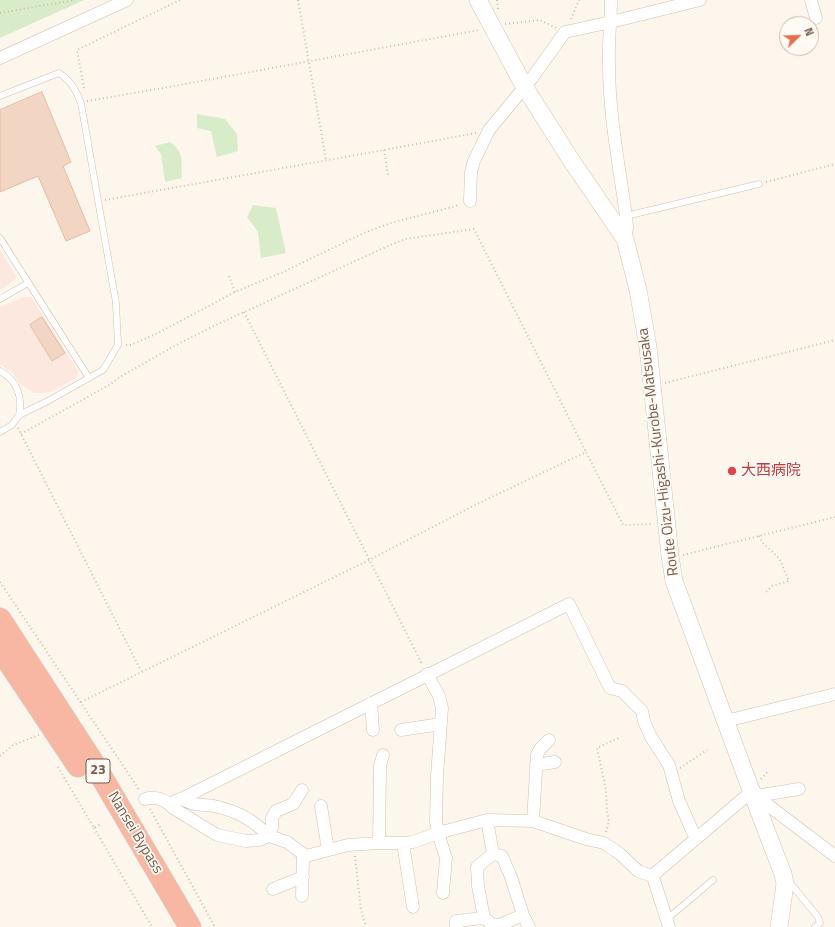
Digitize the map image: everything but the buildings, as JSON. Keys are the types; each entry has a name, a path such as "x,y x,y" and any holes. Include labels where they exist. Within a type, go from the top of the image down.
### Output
{"highway":[{"name":"Nansei Bypass","path":"0,619 94,764 190,927"},
{"name":"Nansei Bypass","path":"0,649 81,771 173,927"}],"main road":[{"name":"Route Oizu-Higashi-Kurobe-Matsusaka","path":"478,0 494,24 524,86 571,160 625,240 638,290 648,347 670,556 674,581 783,874 785,884 779,927"}],"street":[{"path":"0,58 127,0"},
{"path":"611,0 609,63 612,117 626,216 627,227 625,240"},
{"path":"470,200 471,172 474,161 489,130 532,78 565,32 700,0"},
{"path":"811,0 815,16"},
{"path":"145,799 153,797 168,802 181,799 427,674 569,604 610,688 622,691 642,711 644,721 651,737 669,765 679,801 696,839"},
{"path":"427,674 439,696 442,708 437,776 436,821 438,833 446,858 443,893"},
{"path":"726,721 835,694"},
{"path":"371,703 373,730"},
{"path":"401,730 441,723"},
{"path":"533,821 537,755 540,749 549,740"},
{"path":"379,843 380,766 383,755"},
{"path":"536,765 555,762"},
{"path":"752,792 762,795 799,789"},
{"path":"168,802 173,808 217,835 246,840 259,840 268,836 272,828 272,818 276,811 293,804 302,790"},
{"path":"652,876 752,792"},
{"path":"752,792 835,856"},
{"path":"181,799 191,804 214,806 240,813 260,826 268,836 287,842 306,856"},
{"path":"321,806 328,850"},
{"path":"487,820 493,854"},
{"path":"302,896 303,859 306,856 354,844 403,844 487,820 533,821 586,839 604,843 620,854 638,871 652,876 668,923"},
{"path":"403,844 413,907"},
{"path":"493,854 502,856 511,877 523,915 529,927"},
{"path":"493,854 477,867 478,886 484,918 493,925 499,925 523,915"},
{"path":"273,890 303,877"},
{"path":"456,927 456,921 484,918"}],"lane":[{"path":"0,96 59,73 75,88 81,103 116,302 118,345 103,370 46,402 19,415"},
{"path":"626,216 759,184"},
{"path":"0,238 89,378"},
{"path":"0,299 28,283"},
{"path":"0,371 11,379 18,390 21,406 19,415 15,422 0,432"},
{"path":"668,923 714,880"},
{"path":"785,884 791,884 818,917 820,923 815,927"}],"path":[{"path":"0,13 75,0"},
{"path":"81,103 84,93 78,50 180,0"},
{"path":"298,0 326,161"},
{"path":"494,24 500,17 497,0"},
{"path":"81,103 88,100 169,87 482,29 494,24 540,20 565,32 579,0"},
{"path":"98,202 489,130"},
{"path":"384,150 388,175"},
{"path":"759,184 835,164"},
{"path":"118,345 131,345 158,333 235,292 283,272 366,232 391,223 455,208 470,200"},
{"path":"21,434 109,385 120,377 178,344 406,238 474,229 623,525 667,524"},
{"path":"229,276 235,292"},
{"path":"244,312 427,674"},
{"path":"652,386 835,340"},
{"path":"15,422 141,671"},
{"path":"81,702 141,671 369,560 475,505 586,452"},
{"path":"670,556 678,556 835,517"},
{"path":"759,536 763,543 779,558 789,580 772,586 764,594"},
{"path":"0,582 145,799 215,927"},
{"path":"0,756 14,745 39,735"},
{"path":"604,843 609,821 606,790 597,748 619,738"},
{"path":"672,773 707,750"},
{"path":"55,761 152,927"},
{"path":"94,828 101,824"},
{"path":"354,844 361,910 366,927"}],"shaded area":[{"path":"0,250 17,278 0,290"},
{"path":"24,297 31,297 78,371 76,378 49,393 34,393 20,384 11,371 0,365 0,307"}],"green space":[{"path":"0,0 84,0 0,38"},
{"path":"197,114 225,119 237,134 238,151 217,157 211,131 197,128"},
{"path":"170,142 175,146 180,154 182,162 182,178 165,182 161,154 155,146"},
{"path":"253,205 276,208 286,253 261,258 258,232 247,217"}],"place":[{"name":"大西病院","path":"732,471"}]}
